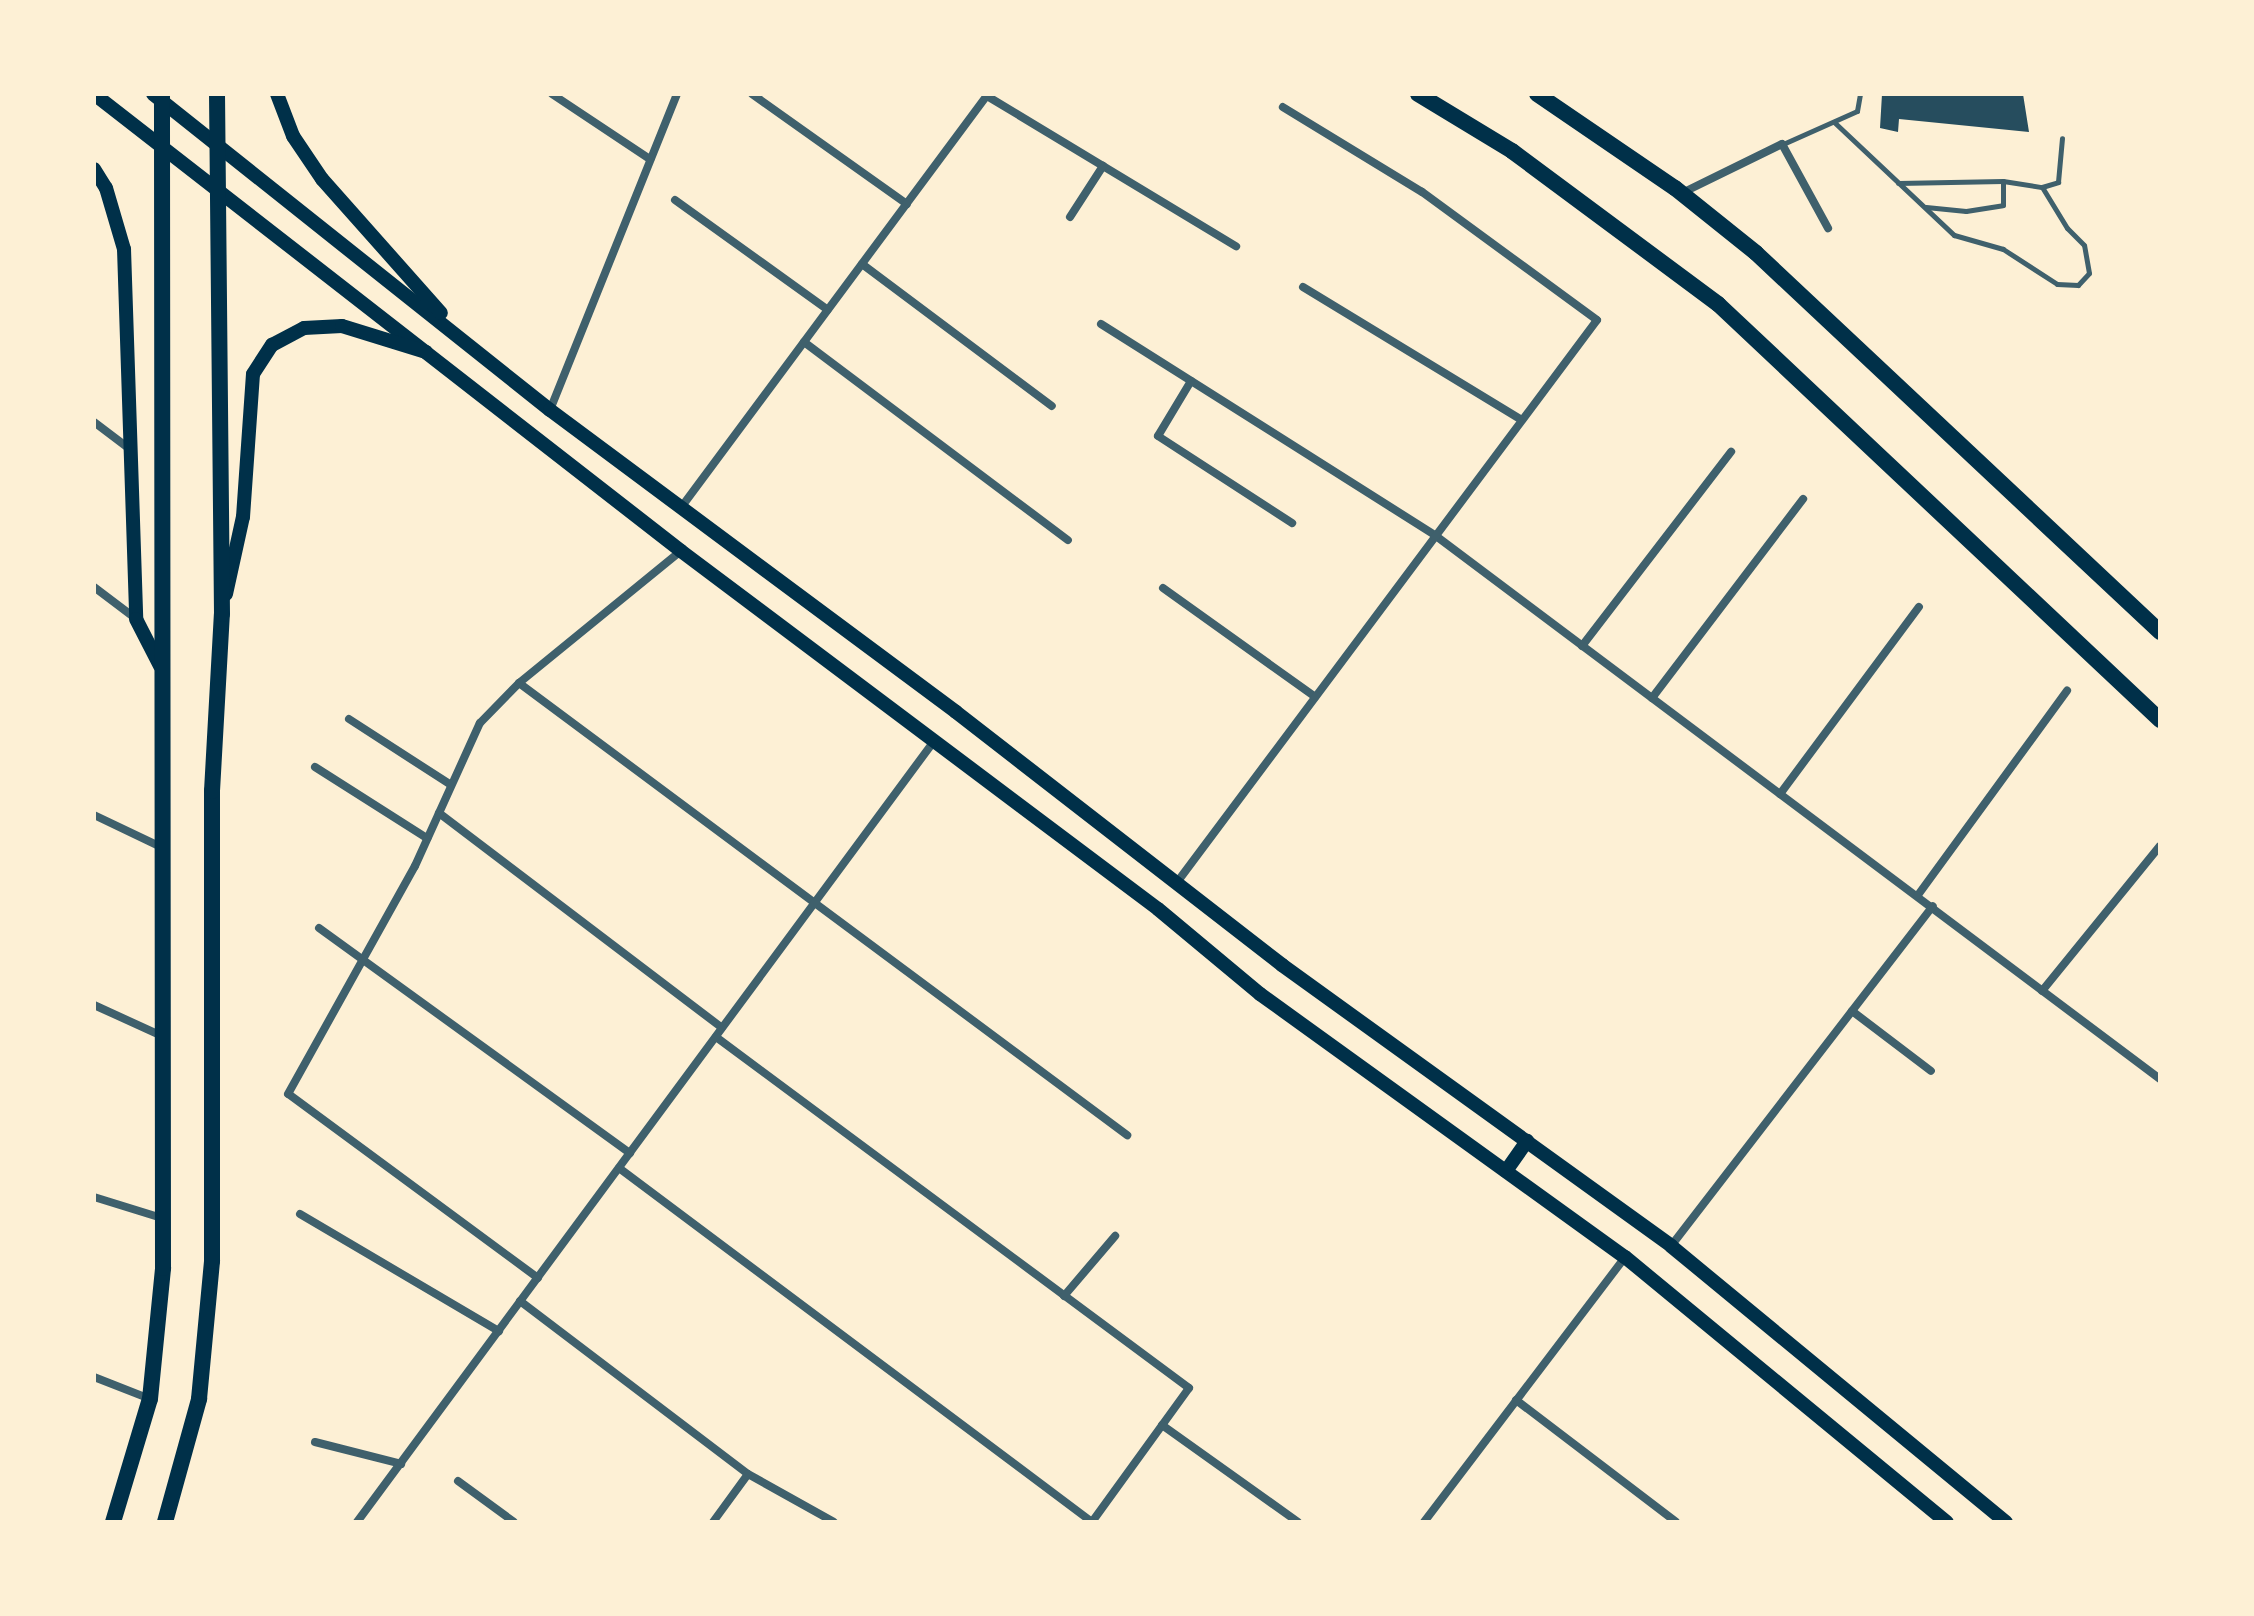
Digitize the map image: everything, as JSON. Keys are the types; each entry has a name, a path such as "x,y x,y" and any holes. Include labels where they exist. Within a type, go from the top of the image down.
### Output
{"highway":[{"path":"113,1522 150,1399 163,1219 160,666 162,94"},
{"path":"1418,94 1512,151 1718,304 2160,720"},
{"path":"1537,94 1682,193 1756,253 2160,632"},
{"path":"165,1522 193,1427 208,1343 214,1149 212,791 222,614 217,101"}],"main road":[{"path":"94,94 436,355 681,551 1158,909 1260,994 1625,1257 1947,1522"},
{"path":"153,94 456,332 550,410 680,509 1178,881 1373,1033 1671,1246 2006,1522"},
{"path":"277,94 293,136 322,179 401,262 456,332"},
{"path":"94,169 106,188 124,249 127,447 136,619 160,666"},
{"path":"222,614 243,517 253,374 272,345 304,328 342,326 436,355"},
{"path":"1506,1171 1527,1141"}],"street":[{"path":"552,94 650,159"},
{"path":"550,410 677,94"},
{"path":"752,94 907,204"},
{"path":"680,509 988,95 1236,246"},
{"path":"1178,881 1597,320 1422,192 1283,107"},
{"path":"1682,193 1782,144 1828,228"},
{"path":"1070,217 1103,166"},
{"path":"675,200 828,310"},
{"path":"862,264 1052,406"},
{"path":"1303,287 1522,420"},
{"path":"1101,324 1436,536 2159,1076"},
{"path":"804,342 1068,540"},
{"path":"1191,381 1158,436 1292,523"},
{"path":"94,422 127,447"},
{"path":"1582,646 1731,452"},
{"path":"1652,698 1803,499"},
{"path":"538,1278 288,1094 427,838 480,723 519,683 681,551"},
{"path":"94,587 136,619"},
{"path":"1163,588 1315,697"},
{"path":"1780,794 1919,607"},
{"path":"519,683 1127,1135"},
{"path":"1918,895 2067,691"},
{"path":"349,719 451,785"},
{"path":"357,1522 934,741"},
{"path":"315,767 427,838"},
{"path":"439,813 722,1028"},
{"path":"94,815 162,847"},
{"path":"2042,991 2160,846"},
{"path":"1671,1246 1933,906"},
{"path":"319,928 364,957 630,1153"},
{"path":"94,1005 162,1036"},
{"path":"1852,1011 1931,1071"},
{"path":"619,1168 1092,1522 1189,1388 716,1037"},
{"path":"94,1197 163,1219"},
{"path":"300,1214 499,1331"},
{"path":"1064,1296 1115,1236"},
{"path":"1424,1522 1625,1257"},
{"path":"520,1301 748,1474 834,1522"},
{"path":"94,1377 150,1399"},
{"path":"1516,1400 1676,1522"},
{"path":"1162,1425 1298,1522"},
{"path":"315,1442 401,1464"},
{"path":"713,1522 748,1474"},
{"path":"458,1481 514,1522"}],"lane":[{"path":"1782,144 1857,111 1860,94"},
{"path":"1834,122 1954,235 2003,249 2057,284 2078,285 2089,273 2084,245 2067,228 2042,187"},
{"path":"1898,183 2003,181 2042,187 2058,182 2062,138"},
{"path":"1925,207 1966,211 2003,205 2003,181"}],"building":[{"path":"1882,94 2023,94 2029,132 1899,119 1898,132 1880,128"}]}
